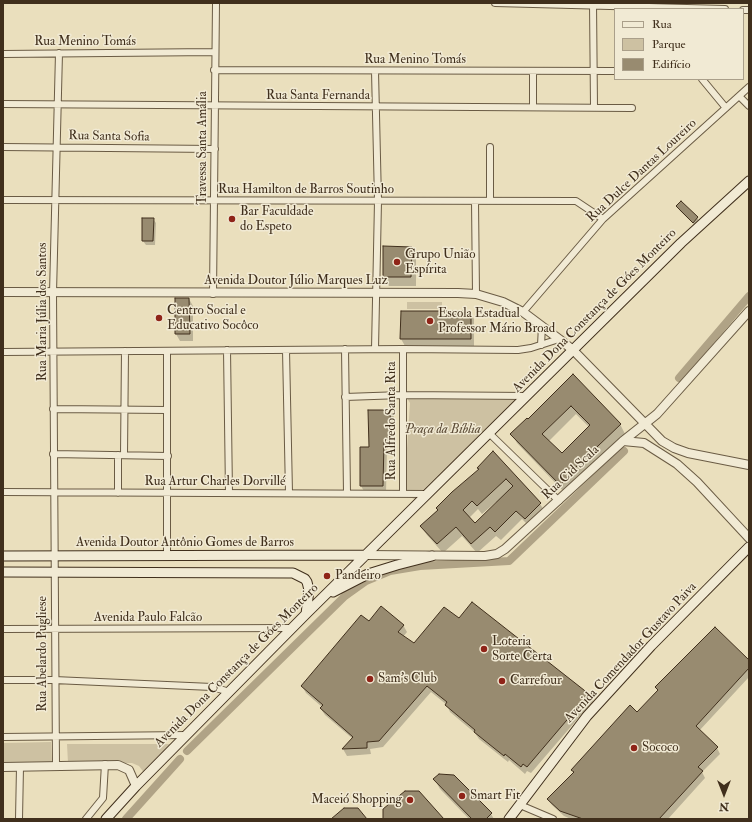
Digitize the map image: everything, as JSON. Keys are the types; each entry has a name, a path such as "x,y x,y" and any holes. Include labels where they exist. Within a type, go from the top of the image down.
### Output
{"main road":[{"name":"Avenida Dona Constança de Góes Monteiro","path":"106,819 136,786 306,614 490,434 681,243 749,181"},
{"name":"Avenida Comendador Gustavo Paiva","path":"509,819 587,716 651,646 749,548"},
{"name":"Avenida Doutor Antônio Gomes de Barros","path":"3,556 366,556"},
{"path":"284,556 284,572"},
{"path":"323,598 368,574 432,556"},
{"path":"3,572 284,572 299,575 307,582 309,590 306,614"}],"street":[{"name":"Travessa Santa Amália","path":"213,294 214,52 216,3"},
{"path":"495,3 593,4 699,8"},
{"path":"593,4 594,107"},
{"name":"Rua Menino Tomás","path":"3,54 214,52"},
{"name":"Rua Maria Júlia dos Santos","path":"54,572 53,293 59,53"},
{"name":"Rua Menino Tomás","path":"214,70 614,72"},
{"path":"375,71 378,201 375,349"},
{"path":"533,106 534,72"},
{"path":"703,80 726,108"},
{"name":"Rua Dulce Dantas Loureiro","path":"523,312 603,219 749,87"},
{"path":"739,96 749,106"},
{"name":"Rua Santa Fernanda","path":"3,104 58,103 214,107 533,106 632,108"},
{"path":"490,146 490,201"},
{"name":"Rua Santa Sofia","path":"3,147 214,149"},
{"name":"Rua Hamilton de Barros Soutinho","path":"3,200 576,201 603,219"},
{"path":"475,201 476,294"},
{"name":"Avenida Doutor Júlio Marques Luz","path":"3,292 476,294 503,302 523,312 573,350 643,424 662,441 674,448 749,465"},
{"name":"Rua Cid Scala","path":"366,556 485,556 497,554 514,542 624,441 657,414 749,311"},
{"path":"540,346 542,326"},
{"path":"3,352 345,349 518,350 540,346 559,339"},
{"path":"345,349 347,493"},
{"name":"Rua Alfredo Santa Rita","path":"403,349 403,493"},
{"path":"167,350 168,556"},
{"path":"227,350 229,493"},
{"path":"286,350 289,493"},
{"path":"118,493 125,351"},
{"path":"345,397 402,395 527,396"},
{"path":"54,409 167,410"},
{"path":"490,434 558,501"},
{"path":"624,441 644,443 677,464 697,482 749,538"},
{"path":"54,454 168,456"},
{"name":"Rua Artur Charles Dorvillé","path":"3,492 428,494"},
{"name":"Rua Abelardo Pugliese","path":"54,572 53,629 56,766"},
{"name":"Avenida Paulo Falcão","path":"3,629 293,628"},
{"path":"3,680 54,680 212,687 230,692"},
{"path":"3,737 187,735"},
{"path":"86,819 104,798 105,764"},
{"path":"3,767 105,764 125,766 132,775 136,786"},
{"path":"19,819 20,767"},
{"path":"520,805 553,819"}],"green space":[{"path":"407,302 442,302 442,309 407,309"},
{"name":"Praça da Bíblia","path":"405,395 527,396 420,502 404,494 410,403"},
{"path":"51,742 52,764 3,765 3,743"},
{"path":"67,744 169,744 173,746 145,774 139,766 132,763 68,763"}],"building":[{"path":"681,201 698,217 693,223 676,206"},
{"path":"142,218 154,218 153,241 142,241"},
{"name":"Grupo União Espírita","path":"383,246 412,247 411,277 383,277"},
{"path":"175,298 189,298 190,334 175,334"},
{"path":"401,311 471,311 471,339 400,339"},
{"path":"573,374 621,424 575,468 576,469 560,485 510,434 527,418 528,419","holes":["571,406 590,425 562,453 542,434"]},
{"path":"368,410 390,410 391,442 384,442 383,486 360,486 360,447 369,447"},
{"path":"493,451 541,503 525,519 516,511 495,532 490,527 471,544 456,527 437,544 420,526 438,510 436,508 452,492 479,469 477,468","holes":["506,479 513,486 475,523 463,510 472,501 477,506"]},
{"name":"Carrefour","path":"472,602 589,694 527,767 523,764 521,767 505,754 504,756 474,732 475,730 445,705 447,702 427,686 379,741 367,742 367,748 342,749 353,737 320,708 323,705 301,686 361,615 369,621 381,606 404,625 398,632 414,643 444,607 459,618"},
{"path":"715,627 749,660 749,668 696,726 718,747 698,767 703,771 659,819 583,819 560,811 547,799 574,772 571,770 630,705 637,712 658,690 655,687"},
{"name":"Smart Fit","path":"439,774 454,775 492,813 486,819 472,819 433,779"},
{"name":"Maceió Shopping","path":"405,791 419,791 444,819 383,819 383,809"},
{"name":"Maceió Shopping","path":"344,808 358,808 367,819 331,819"}],"waterway":[{"path":"679,378 749,296"},
{"path":"187,751 345,596 366,581 390,571 420,566 509,561 624,451"},
{"path":"126,819 180,759"}],"place":[{"name":"Bar Faculdade do Espeto","path":"232,219"},
{"name":"Grupo União Espírita","path":"397,262"},
{"name":"Centro Social e Educativo Socôco","path":"159,318"},
{"name":"Escola Estadual Professor Mário Broad","path":"430,321"},
{"name":"Pandeiro","path":"327,576"},
{"name":"Loteria Sorte Certa","path":"484,649"},
{"name":"Sam's Club","path":"370,679"},
{"name":"Carrefour","path":"502,681"},
{"name":"Sococo","path":"634,748"},
{"name":"Smart Fit","path":"462,796"},
{"name":"Maceió Shopping","path":"410,800"}]}
